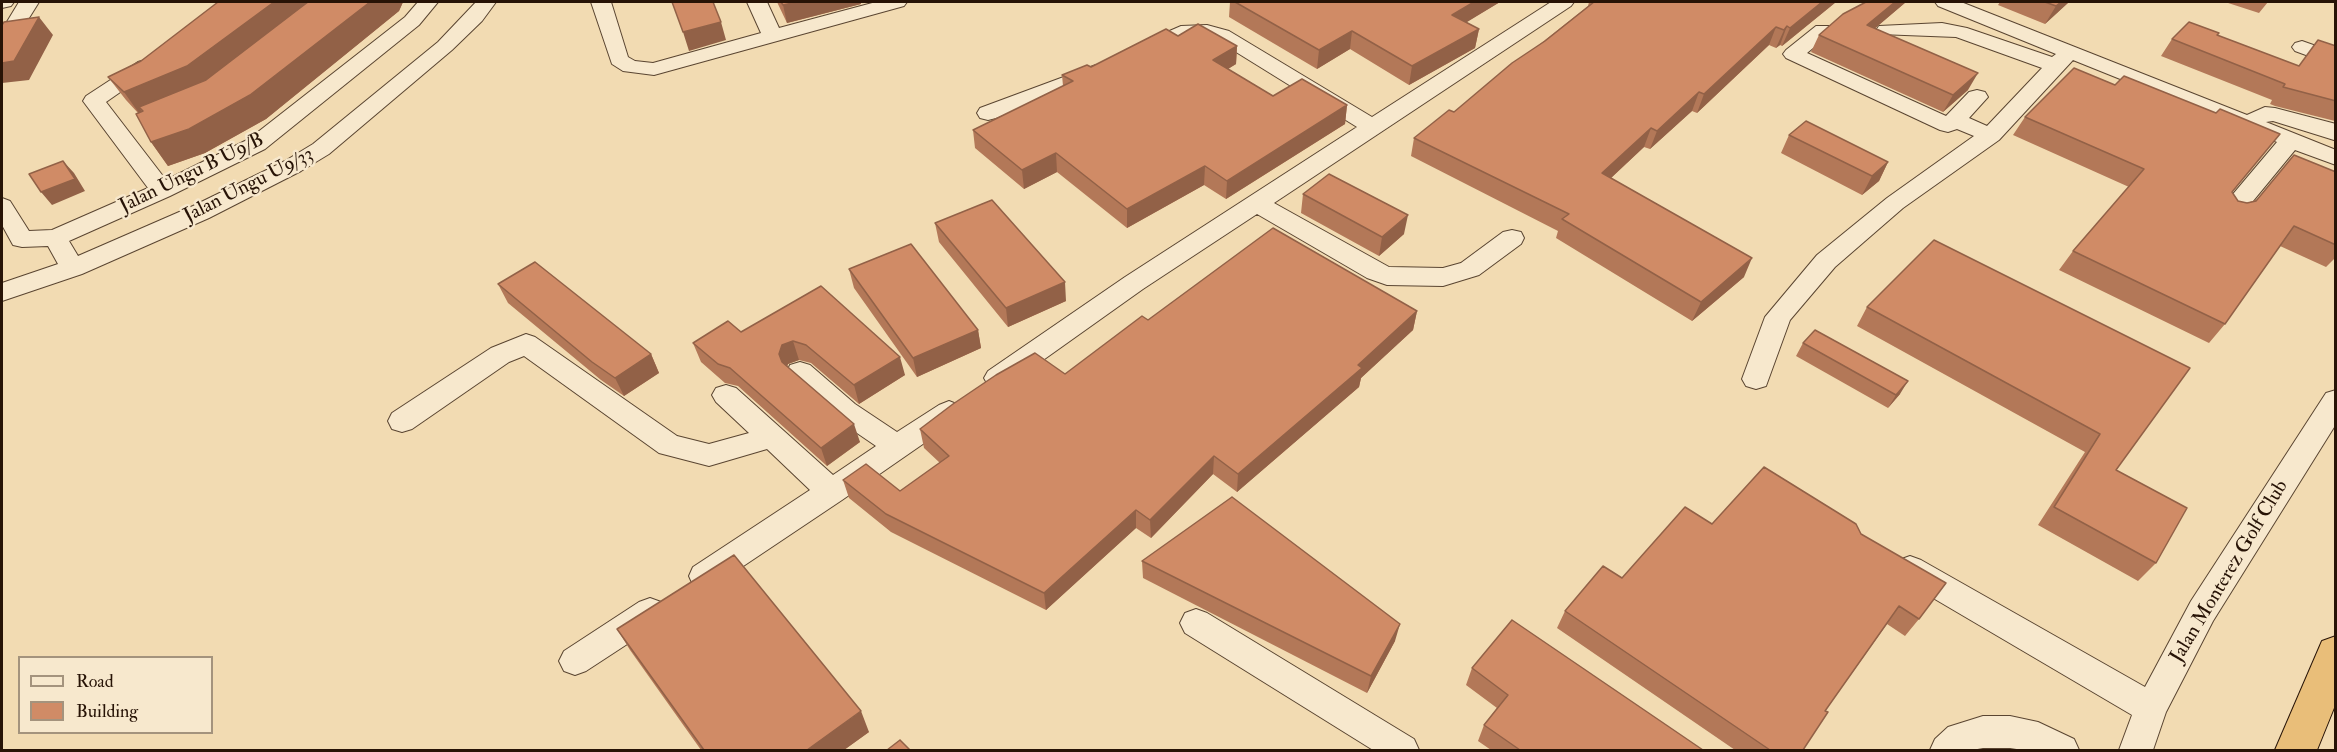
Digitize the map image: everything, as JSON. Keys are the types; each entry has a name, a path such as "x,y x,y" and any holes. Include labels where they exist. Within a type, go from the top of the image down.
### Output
{"highway":[{"path":"2296,750 2336,653"}],"street":[{"path":"2,46 29,2"},
{"name":"Jalan Ungu B U9/B","path":"55,238 162,191 257,144 412,21 428,2"},
{"name":"Jalan Ungu U9/33","path":"2,292 38,282 73,268 201,212 312,155 446,46 475,17 486,2"},
{"path":"601,2 619,60 630,67 654,69 894,2"},
{"path":"757,2 772,35"},
{"path":"575,661 832,492 1134,284 1564,2"},
{"path":"1945,2 2063,59"},
{"path":"1886,30 1942,29 2063,59 2250,124 2336,159"},
{"path":"1823,30 1793,54 1948,125 1977,97"},
{"path":"988,113 1120,60 1181,32 1207,31 1218,34 1305,84 1372,127"},
{"path":"2302,47 2336,60"},
{"path":"160,55 94,101 162,191"},
{"path":"1756,379 1778,317 1826,261 1895,203 1991,135 2063,59"},
{"path":"2250,124 2256,117 2265,114 2334,133 2336,131"},
{"path":"1954,120 1991,135"},
{"path":"119,136 140,128"},
{"path":"2231,212 2291,140"},
{"path":"1256,203 1376,272 1387,276 1443,277 1470,269 1512,238"},
{"path":"5,219 22,239 55,238 73,268"},
{"name":"Jalan Ungu U9/33","path":"2,303 22,294 38,282"},
{"path":"402,421 500,355 526,344 669,445 709,455 772,437"},
{"path":"800,372 845,411 898,447"},
{"path":"726,395 832,492"},
{"name":"Jalan Monterez Golf Club","path":"2136,750 2151,708 2202,611 2336,400"},
{"path":"1882,553 2151,708"},
{"path":"1196,623 1402,750"},
{"path":"1947,750 1960,738 1983,732 2010,732 2038,738 2062,750"}],"building":[{"path":"218,2 274,2 187,66 124,92 108,77 141,61"},
{"path":"308,2 370,2 250,95 189,129 151,142 136,114 143,111 139,107 206,80"},
{"path":"672,2 713,2 721,22 683,32"},
{"path":"781,2 797,2 783,5"},
{"path":"1235,2 1474,2 1452,15 1479,29 1412,66 1352,31 1319,50"},
{"path":"1594,2 1822,2 1790,28 1787,26 1784,30 1776,27 1704,94 1699,92 1657,131 1651,128 1602,173 1752,258 1701,302 1562,219 1569,214 1414,138 1449,110 1454,112 1512,63 1545,41"},
{"path":"1866,2 1895,2 1867,25 1978,73 1953,95 1819,35 1843,14"},
{"path":"2045,2 2061,2 2056,6"},
{"path":"39,17 14,61 2,63 2,25 4,22"},
{"path":"2189,22 2299,66 2318,40 2336,46 2336,101 2283,87 2285,84 2172,39"},
{"path":"1198,24 1237,46 1213,60 1273,96 1302,79 1347,105 1227,181 1205,166 1127,209 1056,153 1022,170 973,130 1073,81 1062,75 1087,65 1091,67 1166,29 1178,36"},
{"path":"2074,68 2115,85 2124,76 2216,113 2220,109 2280,134 2232,192 2238,201 2247,203 2256,201 2294,155 2336,172 2336,245 2294,226 2225,324 2073,251 2144,169 2025,117"},
{"path":"1806,121 1888,162 1872,176 1789,135"},
{"path":"63,161 75,179 41,192 29,174"},
{"path":"1329,174 1408,215 1382,237 1303,194"},
{"path":"992,200 1065,282 1006,308 935,223"},
{"path":"1273,228 1417,311 1358,365 1362,368 1238,474 1214,456 1150,520 1136,510 1044,593 886,514 843,480 866,464 900,491 949,456 920,429 953,404 996,375 1035,353 1065,374 1142,316 1148,320"},
{"path":"1934,240 2190,368 2116,470 2187,508 2156,563 2054,507 2100,434 1867,307"},
{"path":"911,244 978,330 913,358 849,269"},
{"path":"535,262 651,354 615,378 592,362 498,284"},
{"path":"821,286 900,357 854,385 806,345 793,341 782,345 779,354 782,362 854,424 821,448 730,368 718,364 693,343 728,321 741,332"},
{"path":"1815,330 1908,381 1896,395 1803,343"},
{"path":"1764,467 1856,524 1861,534 1946,583 1919,619 1899,606 1825,711 1828,712 1803,750 1770,750 1565,611 1603,566 1622,578 1685,507 1712,524"},
{"path":"1232,497 1400,624 1371,676 1142,561"},
{"path":"734,555 861,711 807,750 704,750 617,629"},
{"path":"1512,620 1703,750 1520,750 1484,725 1508,695 1472,668"},
{"path":"900,740 910,750 887,750"}]}
